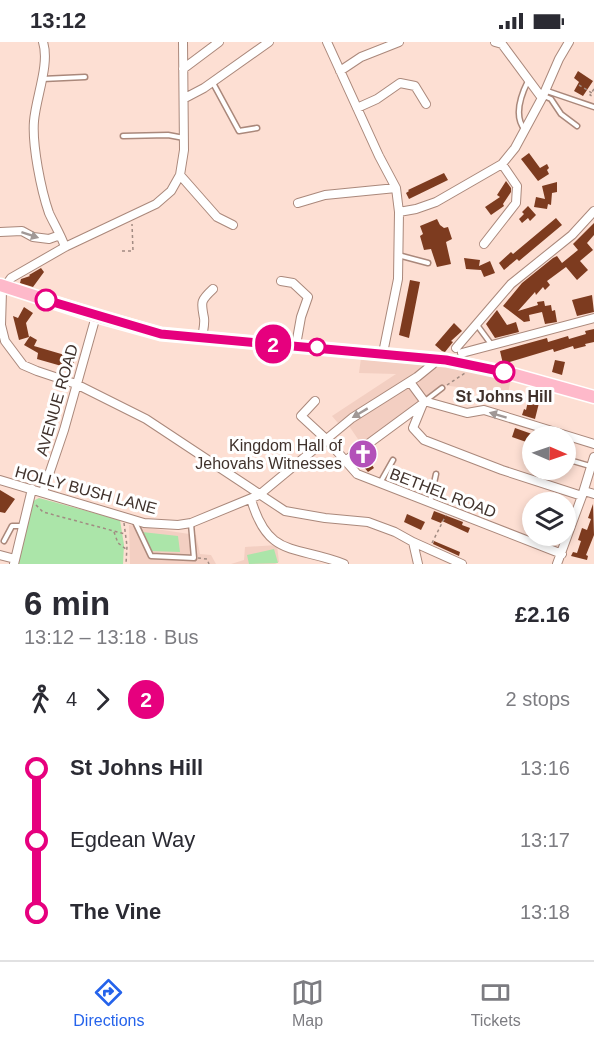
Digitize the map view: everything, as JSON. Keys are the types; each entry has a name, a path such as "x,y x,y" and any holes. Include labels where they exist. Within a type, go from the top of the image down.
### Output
{"main road":[{"path":"2,289 161,334 441,359 460,355 476,365 594,397"}],"street":[{"path":"43,42 45,48 34,121 36,157 49,213 65,247"},
{"path":"183,42 185,138 180,175 171,191 156,204 65,247 11,278 2,289 1,326 5,341 23,365 76,384 146,419 255,497 285,511 368,522 395,532 462,564"},
{"path":"183,69 219,42"},
{"path":"184,98 212,82 268,42"},
{"path":"327,42 396,188 399,212 398,279 383,353"},
{"path":"340,71 361,57 399,42"},
{"path":"499,42 544,95"},
{"path":"399,212 436,202 502,164 515,148 525,130 544,95 558,59 569,42"},
{"path":"357,108 377,99 398,80 415,86 426,104"},
{"path":"484,244 516,202 517,186 502,164"},
{"path":"180,175 217,217 233,225"},
{"path":"298,203 316,195 396,188"},
{"path":"460,355 477,325 511,284 591,221 594,211"},
{"path":"0,232 22,231 33,237 49,238 60,235"},
{"path":"281,281 293,283 308,297 301,317 296,345"},
{"path":"202,338 204,321 201,308 202,293 213,289"},
{"name":"AVENUE ROAD","path":"43,492 64,430 96,316"},
{"path":"460,355 491,344 594,318"},
{"name":"HOLLY BUSH LANE","path":"0,480 144,523 166,525 191,523 255,497 352,418 410,382 441,359"},
{"path":"410,382 423,403 467,413 484,410 594,444"},
{"name":"BETHEL ROAD","path":"315,401 301,416 327,440 357,474 562,554"},
{"path":"345,461 423,403"},
{"path":"423,403 413,428 424,440 502,470 583,494 594,494"},
{"path":"557,564 594,457"},
{"path":"0,555 15,561 32,489"},
{"path":"255,497 258,521 270,538 288,548 329,562 344,564"},
{"path":"413,542 418,564"}],"lane":[{"path":"41,79 85,77"},
{"path":"525,130 519,121 519,114 521,99 529,80"},
{"path":"212,82 239,131 257,128"},
{"path":"544,95 594,107"},
{"path":"544,95 550,99 561,114 577,126"},
{"path":"123,136 168,135 185,138"},
{"path":"398,255 428,263"},
{"path":"477,325 491,344"},
{"path":"423,403 442,388"},
{"path":"380,483 393,460"},
{"path":"576,462 591,466"},
{"path":"429,502 436,474"},
{"path":"134,520 151,556 194,558"},
{"path":"4,542 12,523 22,526"},
{"path":"191,523 194,564"}],"path":[{"path":"579,85 592,93"},
{"path":"594,89 590,95 594,97"},
{"path":"122,251 133,251 131,216"},
{"path":"442,388 476,365"},
{"path":"36,506 43,512 125,534"},
{"path":"429,549 448,510"},
{"path":"123,516 126,564"},
{"path":"114,531 118,543 126,549"},
{"path":"194,558 207,559 209,564"}],"shaded area":[{"path":"361,358 431,364 338,423 332,416 396,374 359,373"},
{"path":"444,362 511,377 508,394 443,385 362,445 349,426"},
{"path":"129,525 196,535 200,554 211,555 216,564 130,564"},
{"path":"277,545 279,562 275,564 231,564 244,560 245,547"}],"green space":[{"path":"39,498 120,520 124,545 123,564 18,564 31,502"},
{"path":"142,532 178,536 180,552 150,551"},
{"path":"274,549 278,563 249,564 247,555"}],"building":[{"path":"578,71 593,81 583,96 574,91 579,82 574,78"},
{"path":"529,153 540,168 547,164 549,168 547,170 549,174 538,181 521,159"},
{"path":"444,173 448,180 409,199 406,193 408,190"},
{"path":"506,181 511,192 504,206 491,215 485,207 500,197 497,195"},
{"path":"557,182 557,192 552,193 551,205 548,204 547,209 534,207 536,197 545,199 542,186"},
{"path":"528,206 536,215 530,221 528,218 522,223 519,219"},
{"path":"556,218 562,225 519,261 517,259 504,270 499,263"},
{"path":"437,219 444,228 448,227 452,239 446,242 451,264 437,267 431,249 424,250 420,226"},
{"path":"594,223 594,235 587,243 593,250 580,261 588,270 577,280 566,267 547,281 550,285 545,290 543,287 536,295 535,292 518,311 544,301 545,306 551,305 552,311 555,310 557,322 545,324 542,312 529,315 530,321 524,322 503,306 522,283 553,258 557,256 562,263 578,250 573,244"},
{"path":"464,258 480,260 479,266 490,261 495,273 484,277 481,270 466,269"},
{"path":"41,268 44,272 33,287 20,283 21,279"},
{"path":"410,280 420,282 409,338 399,335"},
{"path":"592,295 594,312 577,316 572,300"},
{"path":"24,307 33,313 26,323 29,337 19,340 13,316 18,318"},
{"path":"497,310 507,325 516,322 519,332 495,338 486,324"},
{"path":"454,323 462,331 451,341 453,342 445,352 442,351 435,345"},
{"path":"594,329 594,342 585,344 586,346 574,349 573,346 554,352 553,349 503,364 500,351 547,338 548,342 568,336 569,339"},
{"path":"30,336 37,340 34,346 75,358 72,369 37,359 38,353 24,345"},
{"path":"555,360 565,362 562,375 552,372"},
{"path":"531,388 542,391 535,419 522,415 524,409 526,410"},
{"path":"515,428 522,430 522,441 512,437"},
{"path":"365,455 374,468 368,472 358,460"},
{"path":"0,490 15,499 5,513 0,512"},
{"path":"593,504 594,535 586,555 587,560 571,556 573,552 577,553 582,528 587,530"},
{"path":"434,511 463,522 462,525 470,528 468,533 442,521 441,523 431,519"},
{"path":"407,514 425,522 421,530 404,522"},
{"path":"434,541 460,552 459,556 433,544"}],"bus line":[{"name":"2","path":"46,300 161,334 383,353 446,360 504,372"}],"place":[{"name":"St Johns Hill","path":"504,372"},
{"name":"Kingdom Hall of Jehovahs Witnesses","path":"363,454"}]}
